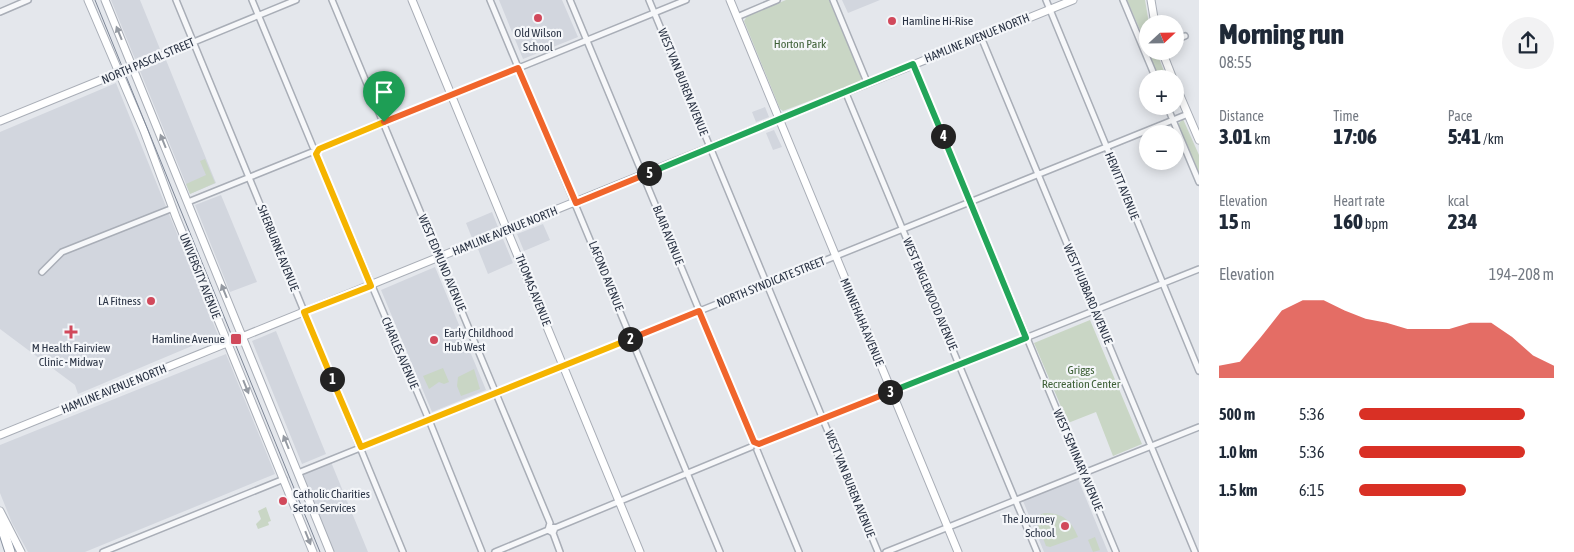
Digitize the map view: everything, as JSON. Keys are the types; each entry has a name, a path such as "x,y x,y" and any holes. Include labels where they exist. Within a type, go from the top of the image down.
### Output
{"highway":[{"path":"0,521 10,552"}],"street":[{"name":"UNIVERSITY AVENUE","path":"88,0 150,147 313,552"},
{"name":"UNIVERSITY AVENUE","path":"105,0 330,552"},
{"name":"SHERBURNE AVENUE","path":"176,0 403,552"},
{"name":"CHARLES AVENUE","path":"252,0 429,420 482,552"},
{"name":"NORTH PASCAL STREET","path":"0,121 296,0"},
{"name":"WEST EDMUND AVENUE","path":"332,0 496,392 560,552"},
{"name":"THOMAS AVENUE","path":"412,0 640,552"},
{"name":"LAFOND AVENUE","path":"490,0 720,552"},
{"name":"BLAIR AVENUE","path":"570,0 799,552"},
{"name":"WEST VAN BUREN AVENUE","path":"649,0 878,552"},
{"path":"188,202 686,0"},
{"name":"MINNEHAHA AVENUE","path":"730,0 958,552"},
{"path":"737,17 777,0"},
{"path":"833,0 867,82"},
{"name":"HEWITT AVENUE","path":"1046,0 1199,371"},
{"name":"HAMLINE AVENUE NORTH","path":"0,436 227,342 371,286 643,176 867,82 1073,0"},
{"path":"1124,0 1139,35"},
{"path":"1151,0 1154,15"},
{"path":"0,12 24,1"},
{"name":"WEST HUBBARD AVENUE","path":"981,37 1195,552"},
{"name":"WEST SEMINARY AVENUE","path":"913,64 1116,552"},
{"name":"WEST ENGLEWOOD AVENUE","path":"845,92 1037,552"},
{"path":"1184,105 1199,140"},
{"name":"NORTH SYNDICATE STREET","path":"298,473 1188,114"},
{"path":"1171,115 1199,182"},
{"path":"42,272 62,252 173,208"},
{"path":"495,552 891,391 1199,269"},
{"path":"886,552 1199,427"},
{"path":"103,552 123,547 284,479"},
{"path":"0,511 21,552"}],"shaded area":[{"path":"111,0 140,0 160,49 135,59"},
{"name":"Old Wilson School","path":"499,0 562,0 578,37 523,59"},
{"path":"842,0 880,0 848,13"},
{"path":"166,60 216,183 190,194 140,71"},
{"path":"116,83 218,335 78,394 75,385 0,329 0,132"},
{"path":"765,107 769,117 756,122 752,112"},
{"path":"774,130 782,147 773,150 766,133"},
{"path":"221,195 257,282 230,292 195,205"},
{"path":"492,212 498,227 472,238 466,223"},
{"path":"543,224 550,240 524,251 517,234"},
{"path":"503,239 513,263 488,274 478,249"},
{"name":"Early Childhood Hub West","path":"435,267 486,390 432,412 381,290"},
{"path":"276,331 326,454 302,464 252,341"},
{"path":"226,354 275,474 85,552 28,552 12,523 0,493 0,445"},
{"path":"331,462 368,552 334,552 302,475"},
{"name":"The Journey School","path":"1078,479 1108,552 1044,552 1023,501"}],"green space":[{"name":"Horton Park","path":"786,0 829,0 862,78 859,82 783,111 780,109 744,21 747,16"},
{"path":"1127,0 1145,0 1148,15 1139,15 1139,28"},
{"path":"1151,60 1160,60 1164,70 1155,70"},
{"path":"1183,119 1199,155 1199,174 1184,138 1184,125 1178,124"},
{"path":"205,159 215,183 190,194 186,184 206,175 200,161"},
{"name":"Griggs Recreation Center","path":"1090,320 1142,444 1113,456 1096,412 1068,423 1034,343"},
{"path":"443,368 449,382 444,384 439,382 429,389 423,376"},
{"path":"474,369 480,389 461,396 457,386 458,377"},
{"path":"266,507 271,521 268,522 269,525 258,529 256,524 261,519 258,511"},
{"path":"1044,513 1061,516 1069,522 1078,537 1050,547 1046,546 1035,517"},
{"path":"1095,537 1100,550 1093,552 1088,540"}],"tram line":[{"path":"95,0 320,552"}],"place":[{"name":"Old Wilson School","path":"538,18"},
{"name":"Hamline Hi-Rise","path":"892,21"},
{"name":"LA Fitness","path":"151,301"},
{"name":"M Health Fairview Clinic - Midway","path":"71,332"},
{"name":"Hamline Avenue","path":"236,339"},
{"name":"Early Childhood Hub West","path":"434,340"},
{"name":"Catholic Charities Seton Services","path":"283,501"},
{"name":"The Journey School","path":"1065,526"}],"route":[{"path":"913,64 1026,338 759,444 754,442 699,311 361,447 304,312 371,286 316,154 319,149 384,122 518,68 576,203 913,64"}]}
